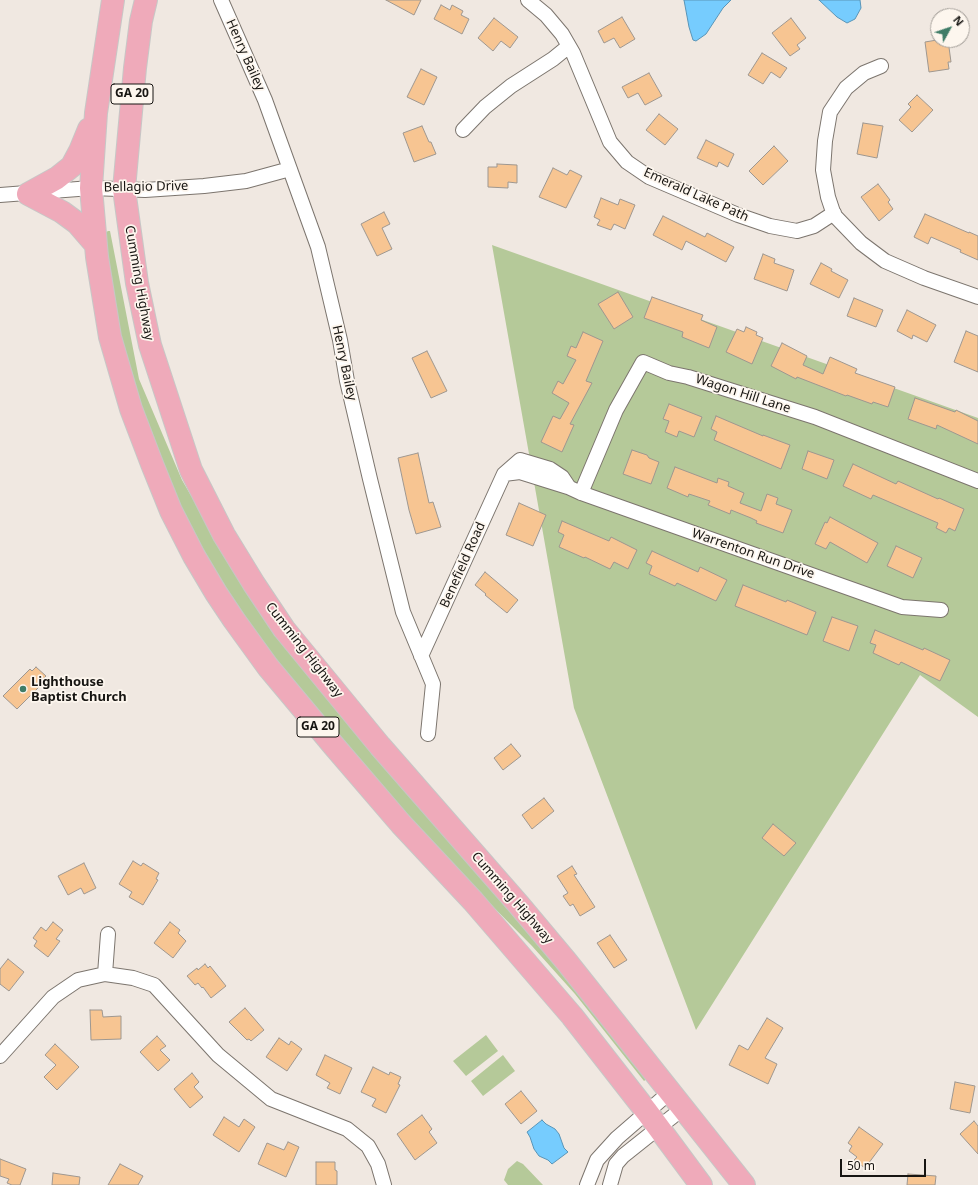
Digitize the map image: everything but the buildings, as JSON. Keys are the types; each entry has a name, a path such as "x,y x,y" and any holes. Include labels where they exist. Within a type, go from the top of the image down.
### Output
{"highway":[{"name":"GA 20","path":"113,0 96,113 91,188 96,245 110,337 131,409 171,511 194,556 230,614 268,667 401,824 473,901 567,1010 701,1185"},
{"name":"Cumming Highway","path":"146,0 141,21 136,60 124,189 137,284 150,345 191,470 224,535 250,578 284,629 380,746 566,961 744,1185"},
{"path":"28,194 57,178 72,166 80,152 96,113"},
{"path":"28,194 62,212 77,223 96,245"}],"street":[{"name":"Henry Bailey","path":"221,0 265,100 318,247 340,340 347,381 403,612 433,684 428,734"},
{"name":"Emerald Lake Path","path":"528,0 546,15 562,34 573,53 610,142 627,162 649,177 731,212 770,226 797,231 814,226 834,213"},
{"path":"463,130 485,107 511,86 553,59 569,46"},
{"path":"881,66 864,73 846,88 830,112 825,141 823,170 828,197 834,216 861,243 885,261 924,278 978,297"},
{"name":"Bellagio Drive","path":"0,195 91,188 145,190 196,186 246,181 290,169"},
{"name":"Wagon Hill Lane","path":"581,493 616,410 644,362 668,373 688,376 815,417 978,481"},
{"name":"Warrenton Run Drive","path":"504,474 520,472 547,474 581,493 902,606 941,610"},
{"name":"Benefield Road","path":"421,656 504,474"},
{"path":"105,974 108,934"},
{"path":"0,1056 53,997 78,980 105,974 133,978 154,984 218,1055 271,1099 347,1129 368,1146 378,1164 384,1185"},
{"path":"676,1100 652,1120 616,1138 597,1160 589,1179 610,1184 616,1164 652,1120 676,1100"}],"green space":[{"path":"110,231 139,379 182,480 226,556 649,1077 644,1081 575,994 532,946 409,822 269,656 192,536 148,432 121,342 109,274 105,233"},
{"path":"492,245 978,418 978,717 920,675 696,1030 574,708"},
{"path":"486,1035 498,1051 466,1076 453,1061"},
{"path":"503,1055 515,1071 483,1096 471,1081"},
{"path":"517,1161 523,1164 543,1185 508,1185 504,1180 508,1169"}],"water":[{"path":"684,0 731,0 723,8 706,34 696,41 693,40 689,27"},
{"path":"819,0 860,0 861,8 855,19 847,23 837,17"},
{"path":"542,1120 555,1129 559,1134 564,1148 568,1152 552,1164 548,1160 539,1156 534,1149 527,1132"}],"place":[{"name":"Lighthouse Baptist Church","path":"23,689"}]}
